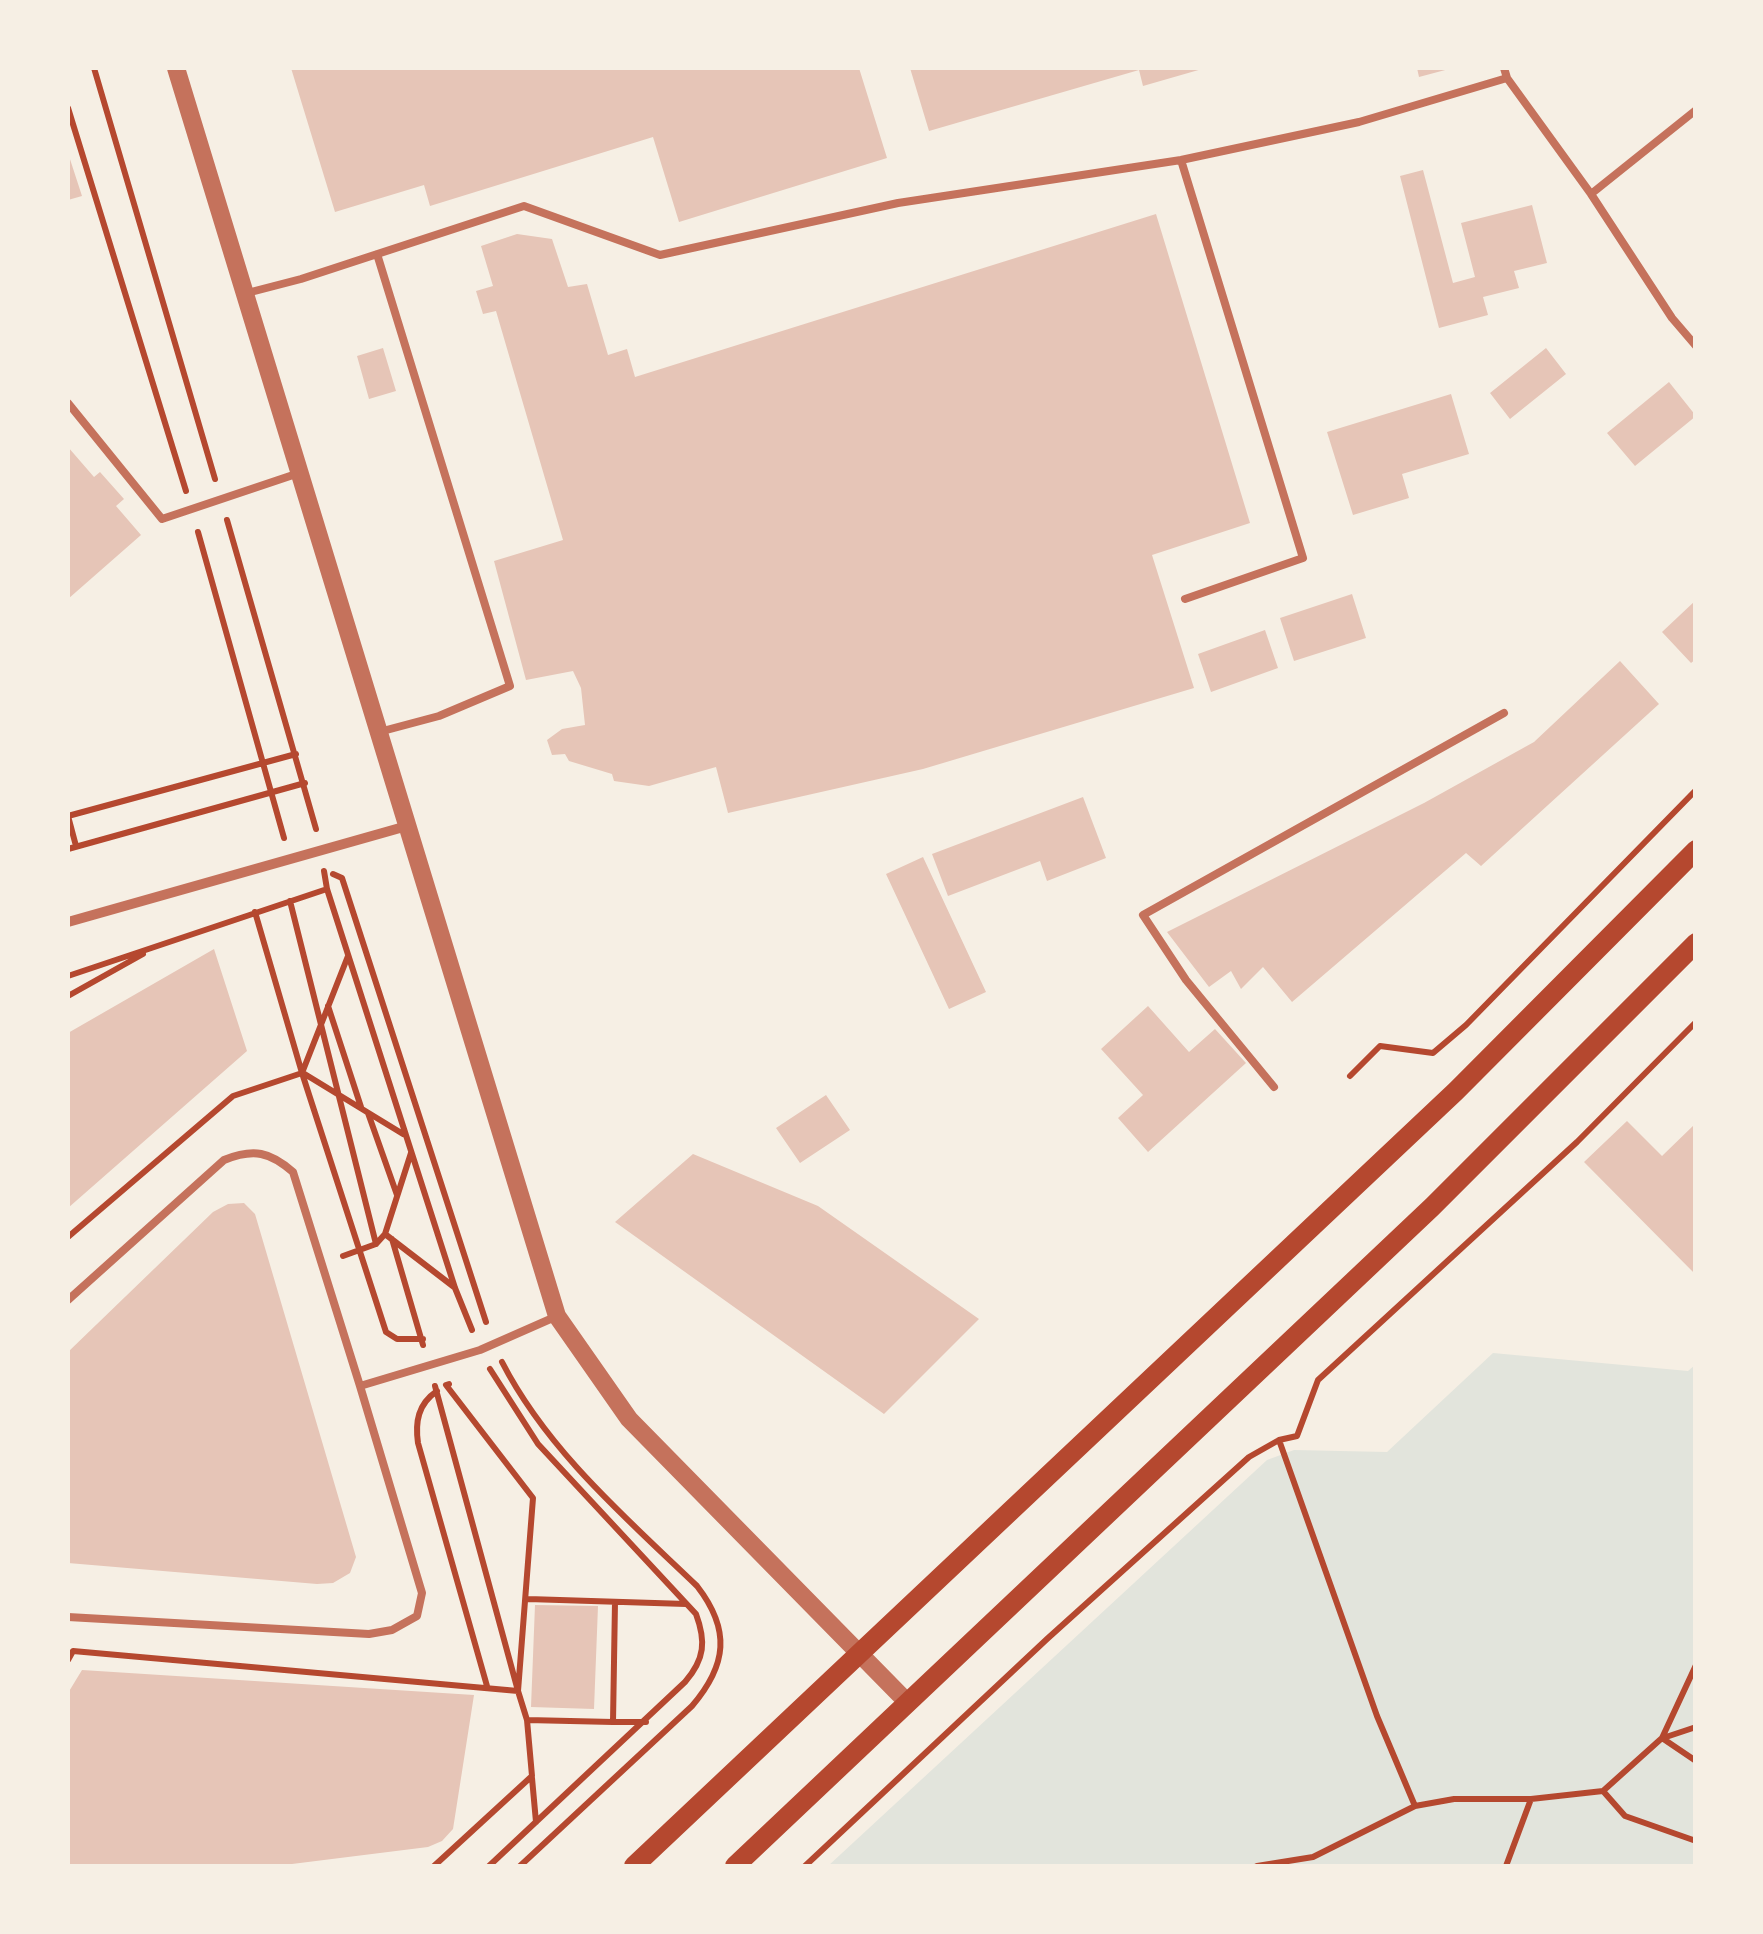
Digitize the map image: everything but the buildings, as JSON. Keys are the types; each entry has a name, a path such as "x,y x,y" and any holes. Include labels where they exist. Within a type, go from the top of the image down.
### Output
{"main road":[{"path":"634,1866 1456,1091 1696,850"},
{"path":"736,1866 1432,1207 1696,943"}],"street":[{"path":"176,68 557,1316 629,1419 908,1703"},
{"path":"68,922 407,826"}],"lane":[{"path":"244,294 524,206 660,254 898,203 1181,160 1359,122 1505,72 1592,194 1672,318 1696,346"},
{"path":"1592,194 1696,110"},
{"path":"1181,160 1303,558 1185,599"},
{"path":"378,254 510,686 439,716 378,732"},
{"path":"68,402 162,519 299,473"},
{"path":"1274,1086 1186,980 1143,915 1504,713"},
{"path":"68,1300 224,1160 242,1152 261,1151 277,1158 293,1172 422,1593 417,1616 392,1630 369,1634 68,1617"},
{"path":"360,1386 480,1350 557,1316"}],"path":[{"path":"94,68 305,783 327,889 455,1288 480,1350 538,1444 696,1614 705,1643 702,1658 686,1682 646,1722 489,1866 481,1866"},
{"path":"68,108 192,509 290,858 342,878 493,1344 543,1427 711,1604 721,1644 718,1667 709,1686 520,1866"},
{"path":"296,754 68,816 72,848 305,783"},
{"path":"1350,1076 1380,1046 1433,1053 1492,999 1696,790"},
{"path":"68,976 327,889"},
{"path":"290,901 376,1244"},
{"path":"256,912 302,1073 386,1332 396,1339 422,1340 438,1335"},
{"path":"68,996 158,946"},
{"path":"302,1073 348,954"},
{"path":"328,1006 397,1196"},
{"path":"805,1866 1234,1470 1279,1440 1297,1436 1318,1380 1577,1142 1696,1022"},
{"path":"68,1237 233,1096 302,1073 406,1136"},
{"path":"411,1153 388,1236 437,1391 527,1720 536,1822"},
{"path":"322,1262 376,1244 388,1236"},
{"path":"388,1236 455,1288"},
{"path":"454,1330 470,1326"},
{"path":"476,1375 491,1370"},
{"path":"461,1380 437,1391 421,1408 416,1426 487,1686"},
{"path":"446,1385 533,1498 518,1691"},
{"path":"1279,1440 1378,1716 1415,1806"},
{"path":"528,1599 687,1604"},
{"path":"613,1722 615,1602"},
{"path":"68,1660 70,1650 518,1691"},
{"path":"1662,1738 1696,1665"},
{"path":"527,1720 646,1722"},
{"path":"1257,1866 1314,1858 1415,1806 1454,1798 1531,1799 1602,1791 1662,1738 1696,1726"},
{"path":"1662,1738 1696,1761"},
{"path":"434,1866 532,1776"},
{"path":"1602,1791 1625,1816 1696,1841"},
{"path":"1506,1866 1531,1799"}],"shaded area":[{"path":"1493,1353 1688,1371 1695,1365 1695,1866 828,1866 1267,1460 1294,1450 1387,1452"}]}
